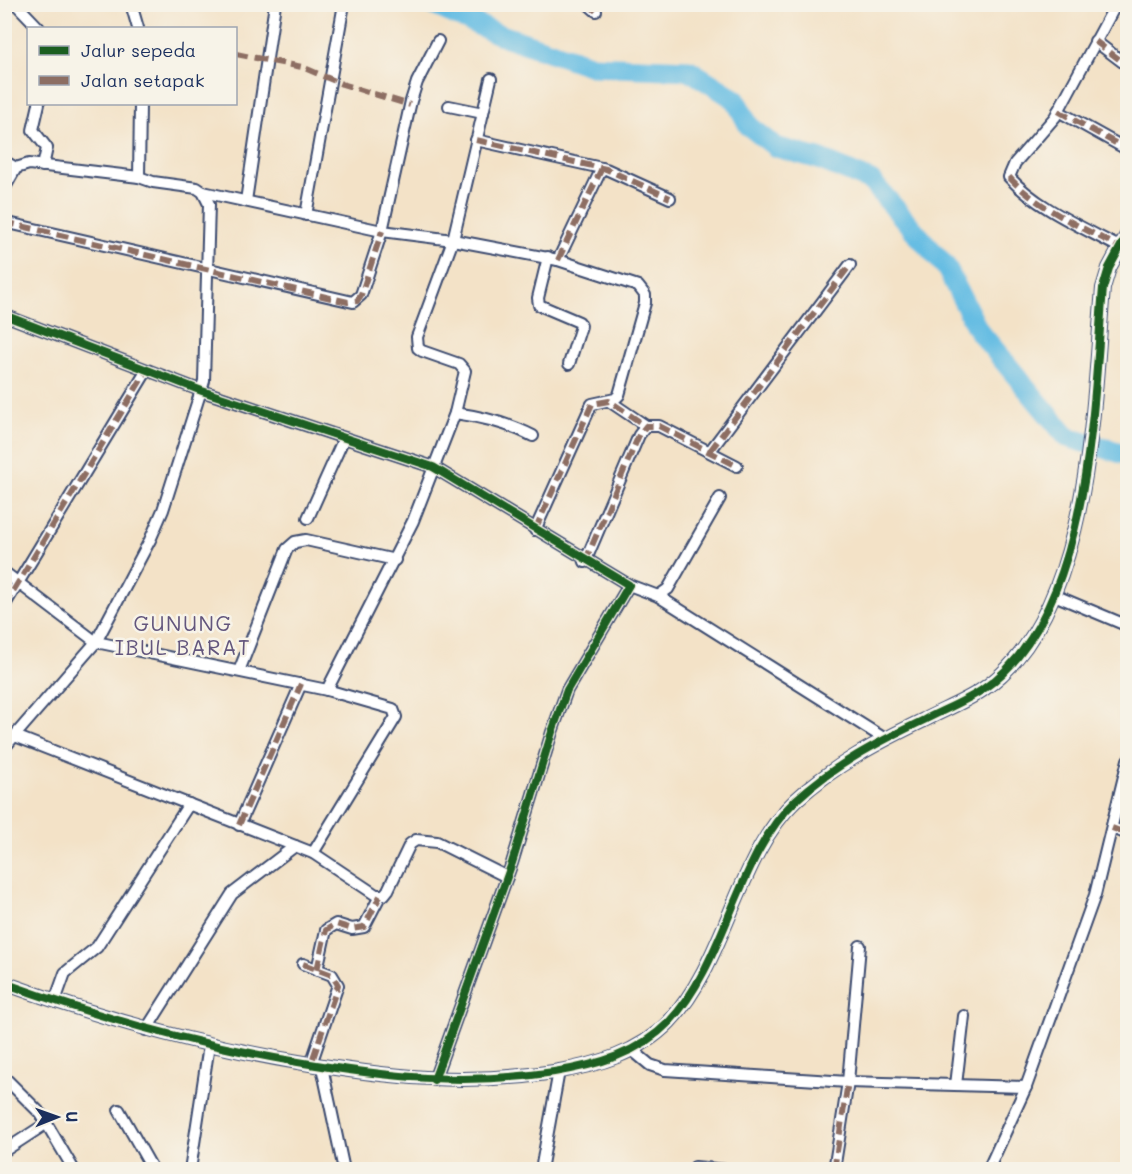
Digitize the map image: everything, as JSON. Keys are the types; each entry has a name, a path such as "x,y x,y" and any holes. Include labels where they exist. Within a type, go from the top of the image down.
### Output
{"street":[{"path":"16,4 38,27"},
{"path":"131,4 138,27"},
{"path":"246,201 276,4"},
{"path":"306,214 344,4"},
{"path":"1116,4 1058,111 1049,125 1015,163 1009,177 1059,214 1119,247"},
{"path":"4,222 352,302 361,295 382,231 417,82 438,41"},
{"path":"1095,41 1128,66"},
{"path":"327,690 395,560 455,413 465,375 462,366 422,351 417,343 453,240 490,79"},
{"path":"39,105 33,127 36,136 47,148 44,166"},
{"path":"140,105 140,177"},
{"path":"449,106 483,113"},
{"path":"1058,111 1128,150"},
{"path":"476,140 602,168 670,198"},
{"path":"4,161 15,168"},
{"path":"4,189 15,168 29,164 140,177 153,182 197,188 203,192 382,231 453,240 553,259 638,286 645,295 619,395 609,401 597,402 590,408 535,530"},
{"path":"569,364 581,326 579,322 539,305 538,298 553,259 602,168"},
{"path":"4,748 96,642 150,540 202,391 208,204 203,192"},
{"path":"4,983 146,1030 209,1045 317,1066 434,1080 490,1079 559,1071 610,1059 632,1050 656,1034 684,1003 700,978 752,866 785,810 839,765 885,739 977,694 998,679 1032,634 1054,595 1076,521 1088,453 1103,288 1119,247 1128,232"},
{"path":"710,451 850,265"},
{"path":"4,315 202,391 433,467 585,562 629,585 658,596 885,739"},
{"path":"4,606 20,584 147,370"},
{"path":"609,401 646,426 659,426 737,466"},
{"path":"455,413 484,417 516,427 533,436"},
{"path":"585,562 639,435 646,426"},
{"path":"308,518 344,438"},
{"path":"658,596 668,588 720,498"},
{"path":"239,671 287,549 294,542 306,540 395,560"},
{"path":"4,573 96,642 301,684 390,707 396,717 313,853"},
{"path":"434,1080 507,877 567,690 629,585"},
{"path":"1054,595 1128,626"},
{"path":"239,825 301,684"},
{"path":"15,736 313,853 380,896"},
{"path":"991,1168 1026,1087 1095,895 1128,760"},
{"path":"55,1001 65,974 97,947 189,804"},
{"path":"1112,828 1128,834"},
{"path":"316,970 326,930 336,924 352,929 364,927 380,896 388,890 410,844 416,840 437,842 507,877"},
{"path":"146,1030 232,894 295,846"},
{"path":"834,1170 848,1082 860,946"},
{"path":"303,964 332,975 338,984 317,1066 344,1170"},
{"path":"956,1085 964,1016"},
{"path":"190,1170 209,1045"},
{"path":"632,1050 650,1065 665,1070 848,1082 1026,1087"},
{"path":"541,1170 559,1071"},
{"path":"4,1077 27,1098 47,1123 74,1170"},
{"path":"119,1110 153,1170"},
{"path":"4,1151 47,1123"},
{"path":"694,1167 726,1170"}],"waterway":[{"path":"431,4 498,34 592,66 689,70 735,99 749,126 776,147 819,159 871,181 946,267 978,330 1067,437 1128,455"}],"marked path":[{"path":"588,4 596,11"},
{"path":"1095,41 1128,66"},
{"path":"237,54 302,67 342,84 410,105"},
{"path":"1058,111 1128,150"},
{"path":"476,140 606,169 670,198"},
{"path":"558,260 602,168"},
{"path":"1009,177 1046,207 1119,247"},
{"path":"4,222 348,302 357,301 361,295 382,231"},
{"path":"710,451 850,265"},
{"path":"4,606 147,370"},
{"path":"535,530 592,404 609,401 646,426"},
{"path":"585,562 639,435 646,426 659,426 737,466"},
{"path":"239,825 301,684"},
{"path":"1112,828 1128,834"},
{"path":"317,970 326,930 336,924 352,929 364,927 380,896"},
{"path":"303,964 332,975 338,985 311,1064"},
{"path":"834,1170 848,1082"},
{"path":"990,1165 996,1170"}],"cycle path":[{"path":"4,983 77,1008 186,1039 298,1062 363,1072 426,1078 489,1078 554,1072 601,1062 644,1042 669,1022 705,970 759,849 776,823 796,800 857,755 982,690 1018,657 1045,613 1066,562 1080,506 1089,448 1103,288 1109,268 1128,233"},
{"path":"4,315 202,391 433,467 629,585 567,690 512,863 434,1080"}],"district":[{"name":"GUNUNG IBUL BARAT","path":"183,636"}]}
